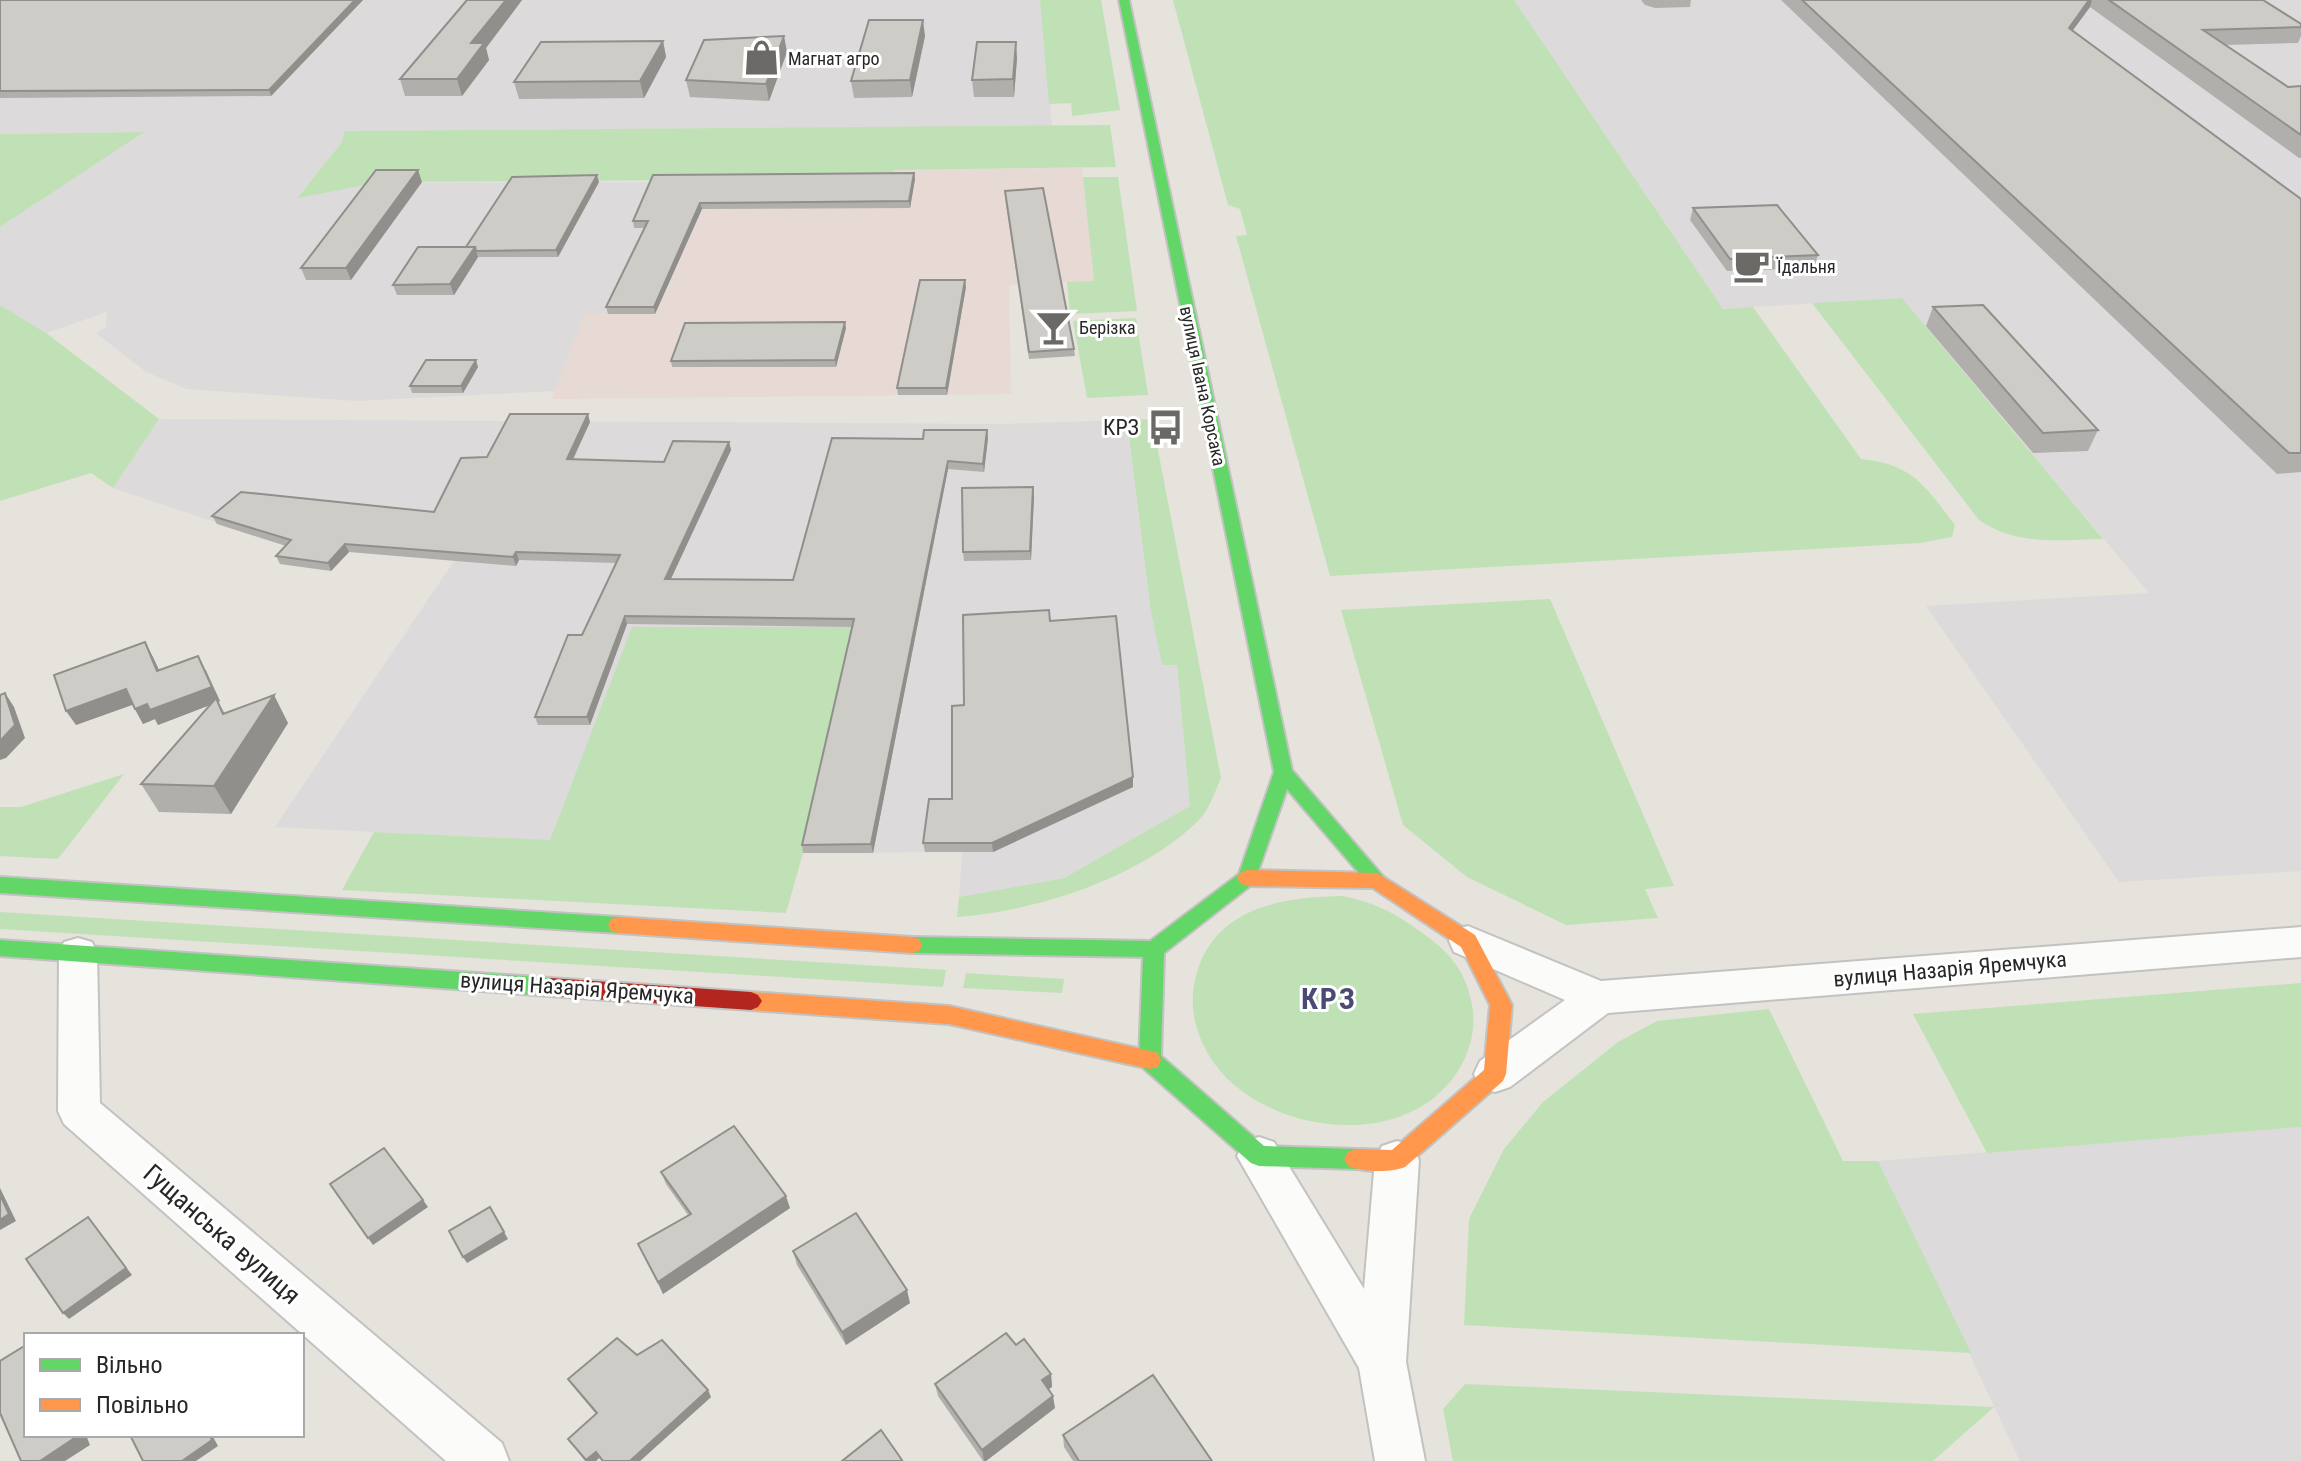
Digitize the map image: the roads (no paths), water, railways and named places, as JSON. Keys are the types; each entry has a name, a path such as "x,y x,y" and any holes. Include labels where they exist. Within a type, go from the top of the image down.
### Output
{"street":[{"name":"вулиця Івана Корсака","path":"1124,0 1283,772"},
{"path":"0,885 962,948 1154,949 1247,878 1283,772"},
{"path":"1283,772 1377,881 1468,941 1501,1005 1495,1074"},
{"path":"1247,878 1377,881"},
{"name":"вулиця Назарія Яремчука","path":"1468,941 1599,997 2301,942"},
{"name":"вулиця Назарія Яремчука","path":"0,948 949,1015 1150,1060"},
{"path":"1154,949 1150,1060 1259,1156 1382,1362"},
{"name":"Гущанська вулиця","path":"78,953 79,1111 484,1461"},
{"path":"1259,1156 1397,1160 1495,1074 1599,997"},
{"path":"1397,1160 1382,1362 1400,1461"}],"railway":[{"path":"2041,0 2301,195"},
{"path":"2068,0 2301,167"}],"place":[{"name":"Магнат агро","path":"762,58"},
{"name":"Їдальня","path":"1751,266"},
{"name":"Берізка","path":"1053,327"},
{"name":"КРЗ","path":"1165,427"}],"district":[{"name":"КРЗ","path":"1329,998"}]}
